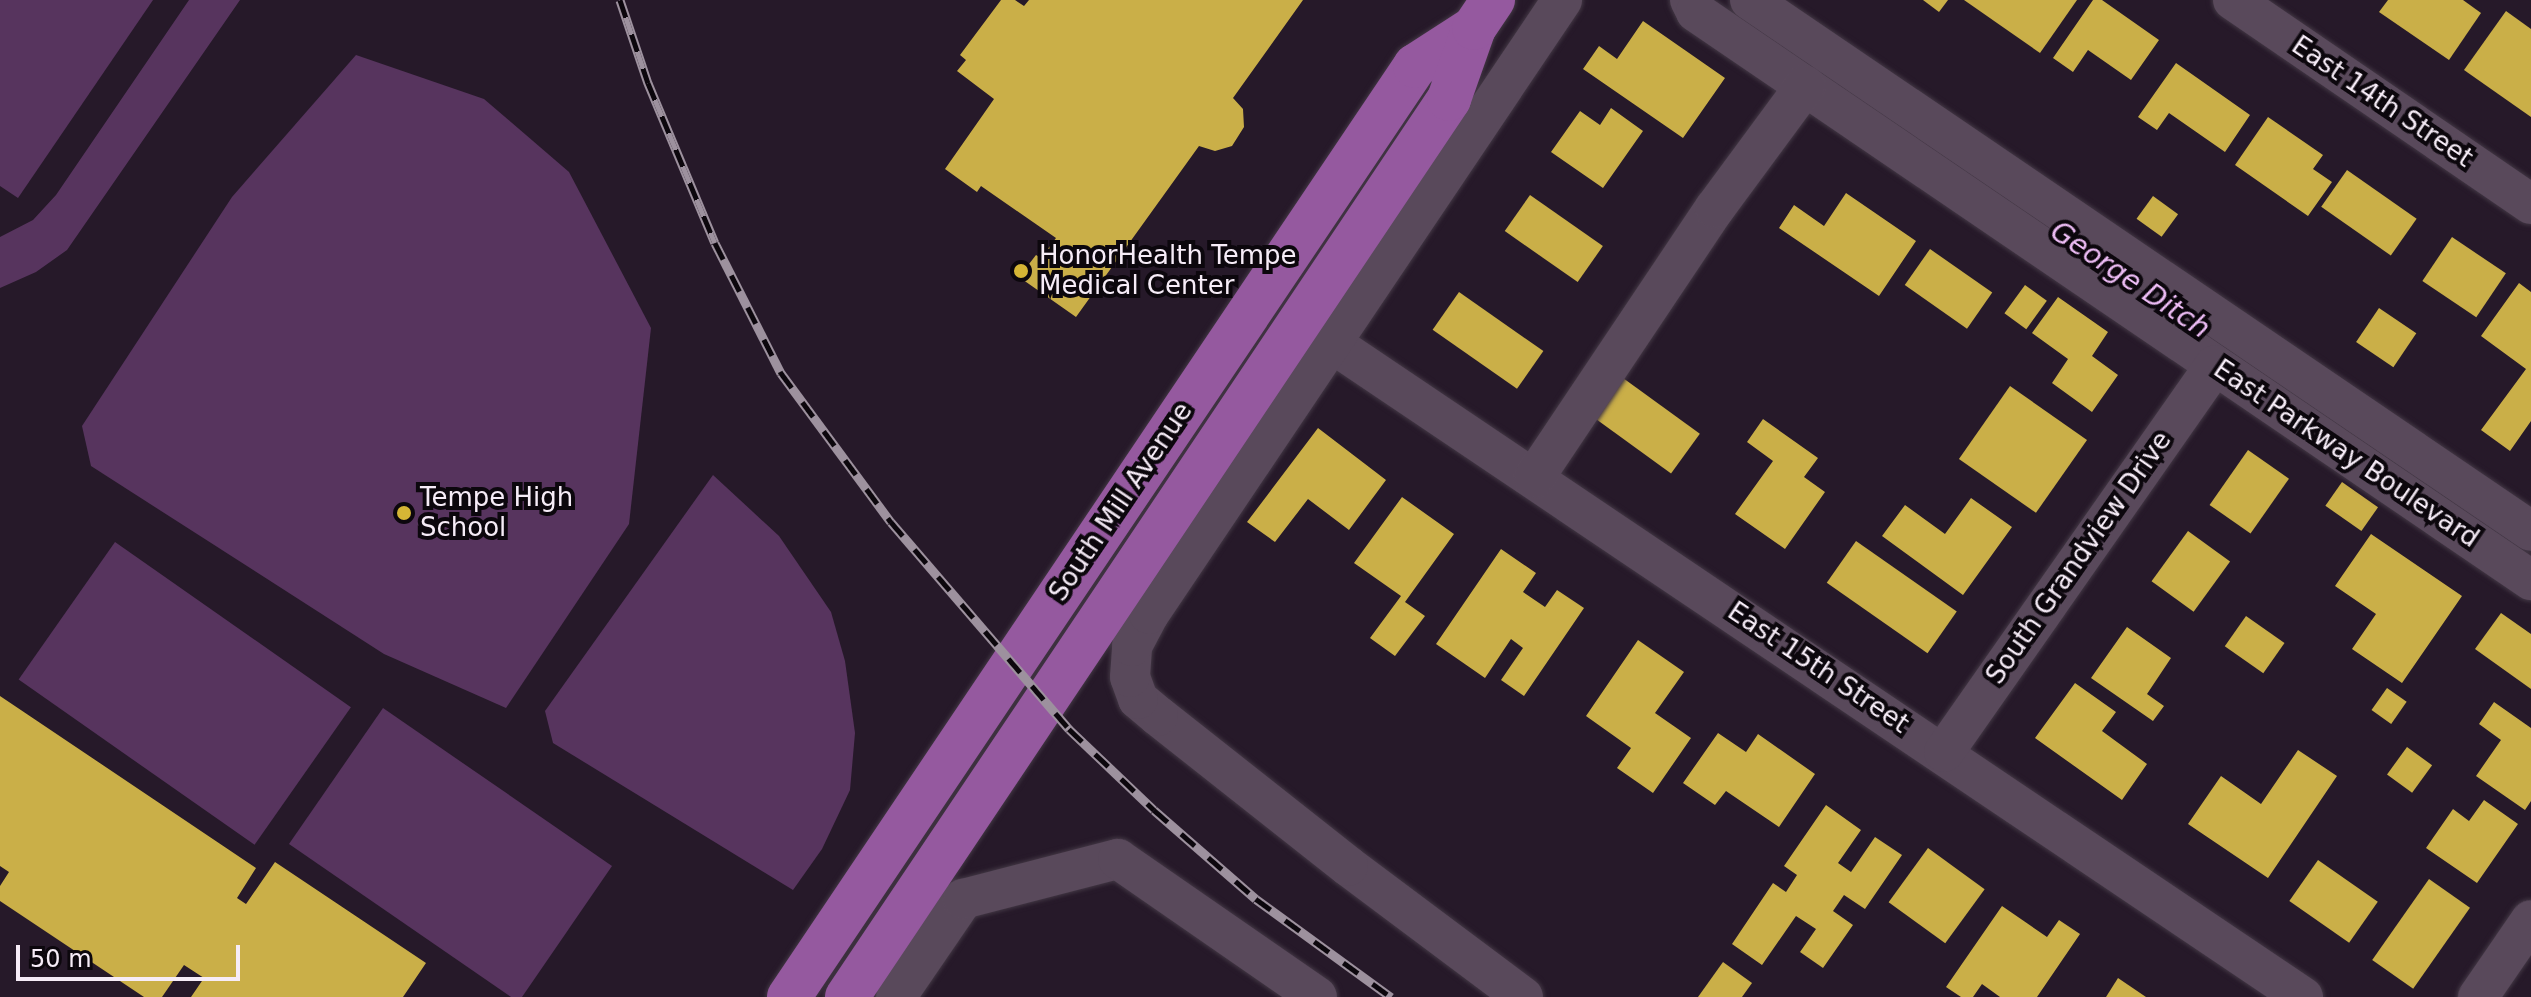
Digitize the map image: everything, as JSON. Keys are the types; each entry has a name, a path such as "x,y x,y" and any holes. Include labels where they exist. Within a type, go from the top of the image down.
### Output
{"main road":[{"name":"South Mill Avenue","path":"789,997 1415,66 1483,14"},
{"name":"South Mill Avenue","path":"847,997 1449,99 1483,14"}],"street":[{"path":"1523,997 1348,866 1158,716 1138,699 1130,677 1132,646 1149,614 1562,0"},
{"name":"East Parkway Boulevard","path":"1690,0 1696,12 2531,580"},
{"name":"East Parkway Boulevard","path":"1750,0 2531,531"},
{"name":"East 14th Street","path":"2233,0 2531,204"},
{"path":"1534,478 1715,208 1805,86"},
{"name":"East 15th Street","path":"1330,342 1944,752 2303,997"},
{"name":"South Grandview Drive","path":"1944,752 2215,365"},
{"path":"896,997 963,899 1118,859 1317,997"},
{"path":"2478,997 2531,920"}],"shaded area":[{"path":"0,0 153,0 18,198 0,186"},
{"path":"189,0 240,0 67,250 36,272 0,288 0,237 33,220 56,195"},
{"path":"356,55 484,99 569,172 651,328 629,524 506,708 384,654 91,466 82,426 232,197"},
{"path":"713,475 779,536 831,612 845,661 855,733 850,790 822,849 793,890 553,743 545,711"},
{"path":"115,542 351,707 255,845 19,680"},
{"path":"383,708 612,866 522,997 511,997 289,844"}],"building":[{"path":"1001,0 1015,0 1024,6 1029,0 1303,0 1233,98 1243,109 1244,127 1232,146 1215,151 1199,146 1076,317 1019,277 1036,255 1041,258 1056,238 981,186 977,192 945,169 994,99 957,71 966,60 960,55"},
{"path":"1923,0 1948,0 1939,12"},
{"path":"1964,0 2077,0 2040,53"},
{"path":"2093,0 2102,0 2159,40 2131,80 2088,50 2073,72 2053,58"},
{"path":"2388,0 2463,0 2481,13 2449,60 2379,12"},
{"path":"2506,11 2531,29 2531,117 2464,70"},
{"path":"1643,21 1725,78 1683,138 1583,69 1599,46 1617,59"},
{"path":"2176,63 2250,115 2225,152 2169,113 2157,130 2138,117"},
{"path":"1611,108 1643,131 1603,188 1551,152 1580,111 1600,125"},
{"path":"2268,117 2323,155 2313,169 2332,182 2308,216 2235,165"},
{"path":"2347,170 2417,219 2391,256 2321,207"},
{"path":"1846,193 1916,241 1879,296 1779,228 1794,205 1824,226"},
{"path":"1530,195 1603,246 1578,282 1505,231"},
{"path":"2153,196 2178,214 2162,237 2137,219"},
{"path":"2452,237 2506,273 2476,317 2422,281"},
{"path":"1930,249 1992,293 1967,329 1905,285"},
{"path":"2519,283 2531,292 2531,421 2510,451 2481,430 2526,369 2481,336"},
{"path":"2025,285 2047,301 2026,329 2004,313"},
{"path":"1459,292 1543,351 1517,389 1433,330"},
{"path":"2058,297 2108,332 2092,356 2118,375 2092,412 2052,383 2068,359 2032,333"},
{"path":"2379,308 2416,333 2393,367 2356,342"},
{"path":"1623,378 1700,434 1671,473 1594,418"},
{"path":"2010,386 2087,440 2036,513 1959,459"},
{"path":"1763,419 1818,458 1804,477 1825,492 1785,549 1735,514 1773,461 1747,442"},
{"path":"1318,428 1386,480 1349,530 1308,499 1275,542 1247,522"},
{"path":"2248,450 2289,479 2251,534 2210,505"},
{"path":"2342,482 2378,507 2361,531 2325,506"},
{"path":"1402,497 1454,534 1405,602 1425,616 1395,656 1370,638 1401,596 1354,563"},
{"path":"1971,498 2012,527 1963,595 1882,536 1905,505 1945,534"},
{"path":"2188,531 2230,562 2194,612 2152,581"},
{"path":"2371,534 2462,596 2402,683 2352,649 2376,614 2335,586"},
{"path":"1856,541 1957,612 1928,653 1827,583"},
{"path":"1501,549 1536,573 1523,592 1545,607 1557,590 1584,608 1524,696 1501,680 1523,648 1511,639 1485,678 1436,644"},
{"path":"2501,613 2531,634 2531,689 2475,649"},
{"path":"2246,616 2285,643 2263,673 2225,646"},
{"path":"2127,627 2171,658 2147,694 2164,706 2153,721 2091,678"},
{"path":"1638,640 1684,672 1655,713 1691,738 1653,793 1617,768 1631,748 1586,716"},
{"path":"2075,683 2116,712 2102,731 2147,764 2122,800 2035,738"},
{"path":"2387,688 2407,702 2391,724 2372,710"},
{"path":"0,696 256,868 237,898 246,904 275,862 426,963 403,997 191,997 204,978 184,965 162,997 144,997 0,901 0,886 9,872 0,866"},
{"path":"2494,702 2531,728 2531,801 2525,810 2476,776 2501,740 2479,724"},
{"path":"1718,733 1746,752 1758,734 1815,774 1779,827 1726,791 1715,805 1683,783"},
{"path":"2407,747 2432,765 2412,793 2387,775"},
{"path":"2298,750 2337,776 2268,878 2188,824 2221,776 2261,804"},
{"path":"2484,800 2518,824 2477,883 2426,848 2453,809 2469,821"},
{"path":"1826,805 1861,830 1838,863 1851,872 1875,837 1902,855 1865,909 1844,895 1833,911 1853,925 1823,968 1800,952 1816,929 1796,916 1762,965 1732,944 1773,883 1786,892 1797,875 1784,866"},
{"path":"1928,848 1985,889 1945,943 1889,902"},
{"path":"2318,860 2378,902 2349,943 2289,901"},
{"path":"2429,879 2470,908 2413,989 2372,960"},
{"path":"2002,906 2047,937 2059,920 2080,934 2037,997 2000,997 1982,984 1973,997 1961,997 1946,987"},
{"path":"1723,962 1752,983 1742,997 1698,997"},
{"path":"2118,978 2146,997 2106,997"}],"waterway":[{"name":"George Ditch","path":"1767,36 1907,131"}],"railway":[{"path":"620,0 648,83 715,243 781,373 891,522 1069,729 1154,810 1256,899 1391,997"}],"place":[{"name":"HonorHealth Tempe Medical Center","path":"1021,271"},
{"name":"Tempe High School","path":"404,513"}]}
